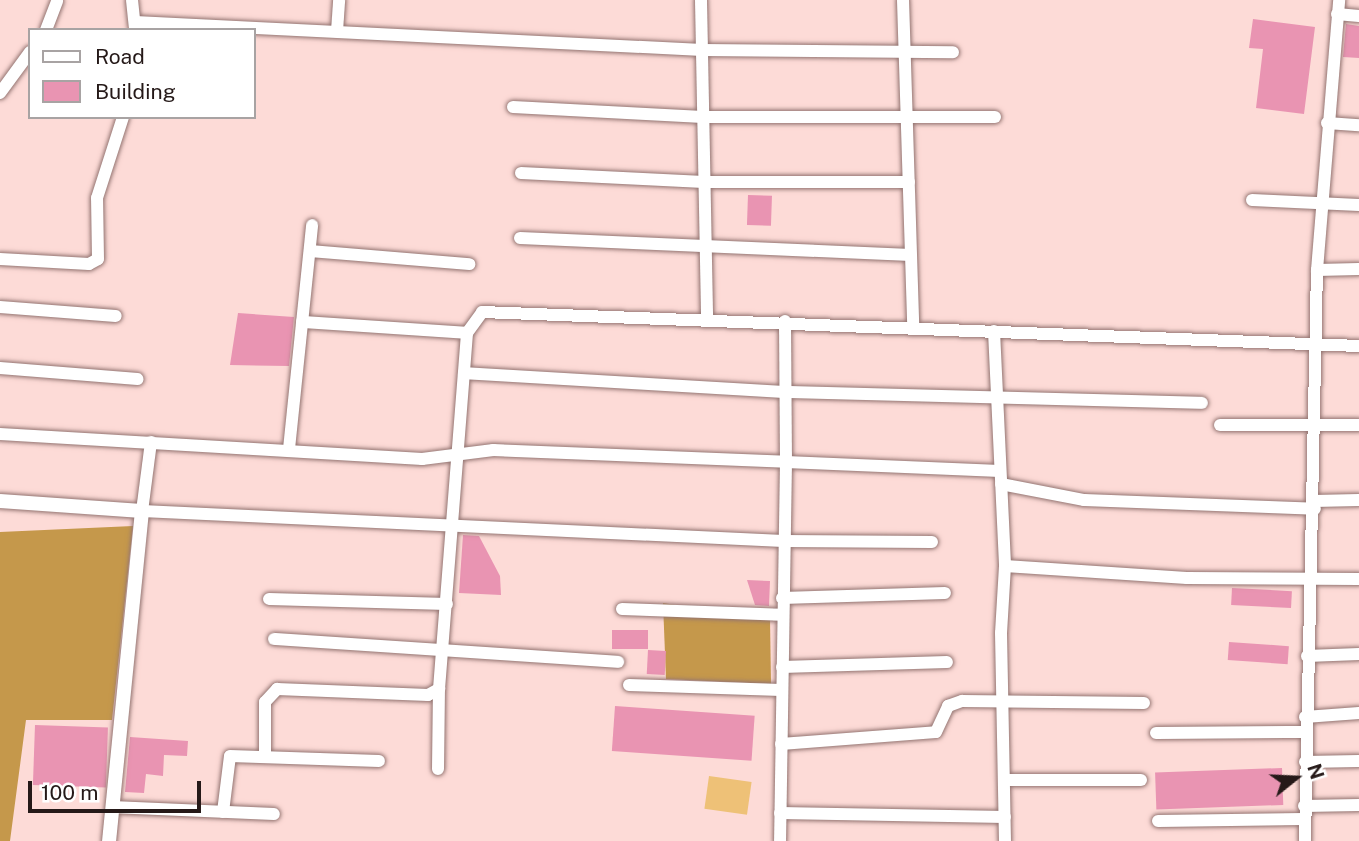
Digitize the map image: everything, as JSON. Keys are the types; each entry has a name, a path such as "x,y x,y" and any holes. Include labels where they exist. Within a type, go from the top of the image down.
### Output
{"street":[{"path":"132,0 135,26 216,28"},
{"path":"337,31 339,0"},
{"path":"701,0 707,319"},
{"path":"903,0 913,327"},
{"path":"1305,841 1305,717 1315,505 1317,270 1320,204 1339,0"},
{"path":"47,28 57,1"},
{"path":"1337,14 1359,16"},
{"path":"256,29 702,50 906,49 953,52"},
{"path":"0,93 28,55"},
{"path":"513,107 703,117 907,114 995,117"},
{"path":"0,259 89,264 98,259 97,198 122,119"},
{"path":"1327,123 1359,125"},
{"path":"521,173 704,182 909,181"},
{"path":"1252,200 1359,205"},
{"path":"289,449 313,225"},
{"path":"520,238 911,255"},
{"path":"310,251 469,264"},
{"path":"1317,270 1359,269"},
{"path":"0,307 116,316"},
{"path":"438,769 439,689 445,647 467,333 477,315 489,311 785,321 1359,346"},
{"path":"780,841 786,462 785,321"},
{"path":"302,322 467,333"},
{"path":"994,331 1005,566 1001,703 1005,841"},
{"path":"0,368 138,379"},
{"path":"464,373 786,392 1202,404"},
{"path":"1220,425 1359,425"},
{"path":"0,433 422,459 493,450 649,453 1000,471"},
{"path":"109,841 151,442"},
{"path":"1001,484 1084,500 1315,505 1359,500"},
{"path":"0,501 142,511 783,541 932,542"},
{"path":"1005,566 1311,580 1359,579"},
{"path":"782,598 945,593"},
{"path":"269,599 447,604"},
{"path":"622,609 782,615"},
{"path":"274,639 445,647 618,662"},
{"path":"1307,656 1359,654"},
{"path":"782,667 947,662"},
{"path":"629,685 781,690"},
{"path":"265,756 265,702 277,689 428,695 439,689"},
{"path":"781,744 930,734 940,730 946,709 955,702 1144,703"},
{"path":"1305,717 1359,713"},
{"path":"1156,733 1305,732"},
{"path":"223,812 226,759 265,756 379,761"},
{"path":"1305,762 1359,761"},
{"path":"1003,780 1141,779"},
{"path":"1158,821 1304,813 1359,805"},
{"path":"112,807 274,814"},
{"path":"780,813 1005,817"}],"shaded area":[{"path":"133,526 112,720 26,720 10,841 0,841 0,532"},
{"path":"663,603 770,620 771,684 666,679"},
{"path":"709,776 752,782 747,815 704,809"}],"building":[{"path":"1253,19 1315,27 1304,114 1256,108 1263,49 1249,48"},
{"path":"1346,24 1359,26 1359,58 1343,57"},
{"path":"748,195 772,196 771,226 747,225"},
{"path":"238,313 294,317 289,366 230,365"},
{"path":"463,535 479,536 500,576 501,595 459,593"},
{"path":"747,580 770,581 769,606 755,605"},
{"path":"1232,588 1292,591 1291,608 1231,605"},
{"path":"612,630 648,630 648,649 612,649"},
{"path":"1229,642 1289,646 1288,664 1228,660"},
{"path":"648,650 666,651 665,675 647,674"},
{"path":"615,706 755,716 752,761 612,751"},
{"path":"35,725 108,728 106,788 33,785"},
{"path":"130,737 188,741 187,756 164,755 163,776 146,774 144,793 125,792"},
{"path":"1282,768 1283,805 1156,809 1155,772"}]}
